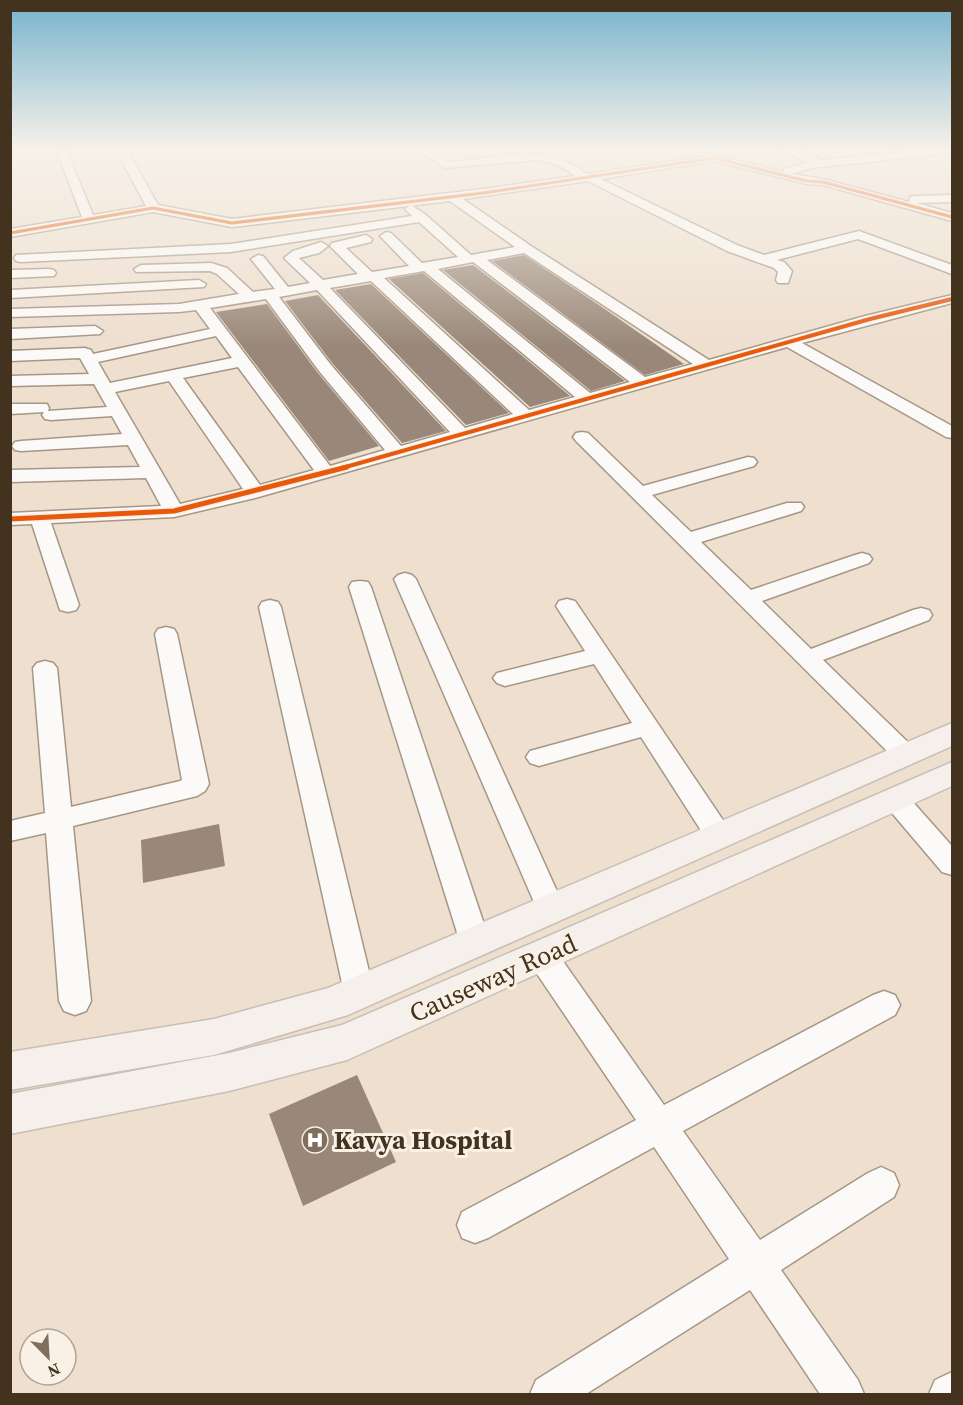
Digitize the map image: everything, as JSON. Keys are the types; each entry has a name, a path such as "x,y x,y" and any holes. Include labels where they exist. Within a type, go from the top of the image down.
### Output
{"main road":[{"name":"Causeway Road","path":"10,1071 214,1037 334,1003 952,734"},
{"name":"Causeway Road","path":"10,1114 229,1072 347,1042 952,773"}],"street":[{"path":"23,255 89,219 109,216"},
{"path":"193,216 232,223 295,216"},
{"path":"300,216 321,248 296,254 291,258 320,285 461,434"},
{"path":"419,216 472,258 642,383"},
{"path":"479,216 526,249 706,365"},
{"path":"665,216 732,248 765,259 784,270 783,280"},
{"path":"920,216 952,225"},
{"path":"23,255 231,248 422,218"},
{"path":"434,229 338,244 525,416"},
{"path":"10,233 23,255"},
{"path":"765,259 859,235 952,270"},
{"path":"386,237 586,399"},
{"path":"10,246 23,255 60,272"},
{"path":"10,408 48,400 250,297 526,249"},
{"path":"258,259 325,368 397,453"},
{"path":"130,270 211,267 222,271 250,297"},
{"path":"10,294 199,284"},
{"path":"10,519 174,512 326,473 706,365 952,299"},
{"path":"10,313 73,311 210,318"},
{"path":"48,400 57,353 73,311"},
{"path":"166,327 210,318"},
{"path":"210,318 326,473"},
{"path":"10,334 95,331"},
{"path":"110,338 92,343 97,375 174,512"},
{"path":"789,342 951,432"},
{"path":"208,351 231,346"},
{"path":"10,356 57,353 97,375 172,375 242,361"},
{"path":"97,375 153,363"},
{"path":"172,375 255,492"},
{"path":"10,381 48,400 117,411"},
{"path":"582,436 906,755"},
{"path":"16,440 133,439"},
{"path":"638,493 748,462"},
{"path":"10,476 152,472"},
{"path":"686,540 794,507"},
{"path":"40,518 68,605"},
{"path":"746,598 862,559"},
{"path":"405,579 551,909"},
{"path":"360,587 475,942"},
{"path":"567,606 719,836"},
{"path":"270,607 359,992"},
{"path":"808,658 921,615"},
{"path":"10,831 188,789 196,784 166,634"},
{"path":"505,678 600,655"},
{"path":"45,668 75,1001"},
{"path":"539,757 647,727"},
{"path":"895,799 952,864"},
{"path":"542,956 844,1395"},
{"path":"475,1225 884,1005"},
{"path":"550,1395 881,1185"}],"building":[{"path":"524,255 684,364 645,375 492,261"},
{"path":"473,265 625,381 591,391 443,270"},
{"path":"423,273 570,396 530,407 389,279"},
{"path":"371,284 509,413 466,425 335,290"},
{"path":"318,295 446,431 402,443 333,364 285,301"},
{"path":"267,304 317,372 379,446 329,461 216,312"},
{"path":"219,824 225,866 143,883 141,840"},
{"path":"357,1075 396,1162 303,1206 269,1114"}],"cycle path":[{"path":"10,233 110,216"},
{"path":"193,216 232,223 294,216"},
{"path":"947,216 952,217"},
{"path":"10,519 174,511 279,486 870,319 952,299"}],"place":[{"name":"Kavya Hospital","path":"315,1140"}]}
